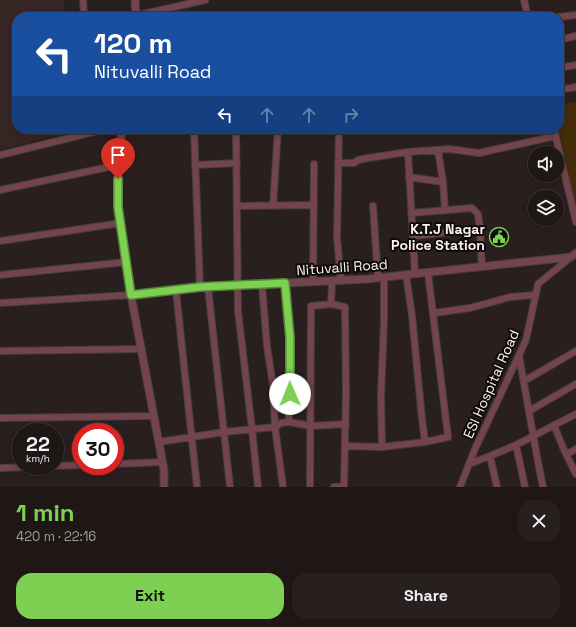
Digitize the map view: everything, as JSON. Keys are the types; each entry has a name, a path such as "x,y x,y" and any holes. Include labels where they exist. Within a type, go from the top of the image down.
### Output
{"street":[{"path":"83,0 84,12"},
{"path":"135,0 136,12"},
{"path":"152,12 205,0"},
{"path":"524,0 527,12"},
{"path":"564,16 576,15"},
{"path":"564,39 576,36"},
{"path":"564,67 576,65"},
{"path":"564,89 576,87"},
{"path":"0,155 86,134"},
{"path":"121,134 118,165 118,207 131,295 159,442 164,487"},
{"path":"194,134 200,287"},
{"path":"236,134 238,311 258,487"},
{"path":"273,206 278,134"},
{"path":"339,134 337,238 341,281"},
{"path":"338,163 354,163 358,160 408,152 449,149 478,153 548,134"},
{"path":"555,134 576,222"},
{"path":"438,150 446,210"},
{"path":"408,152 415,274"},
{"path":"195,165 237,163"},
{"path":"313,282 314,164"},
{"path":"0,190 118,165"},
{"path":"409,177 443,182"},
{"path":"238,206 314,205"},
{"path":"373,206 384,321 381,396 382,447"},
{"path":"411,213 472,208 478,214 482,267"},
{"path":"0,242 121,223"},
{"path":"413,236 480,229"},
{"name":"Nituvalli Road","path":"131,295 200,287 381,278 574,255"},
{"name":"ESI Hospital Road","path":"460,487 497,399 526,340 538,284 574,255"},
{"path":"0,276 127,262"},
{"path":"345,446 382,447 425,442 448,437 428,273"},
{"path":"406,275 412,315 425,442"},
{"path":"331,304 332,281"},
{"path":"285,283 290,338 289,422"},
{"path":"262,285 267,346 273,386 275,427 283,487"},
{"path":"208,287 230,487"},
{"path":"176,290 197,487"},
{"path":"0,303 131,295"},
{"path":"434,313 470,308 510,297 536,295"},
{"path":"310,487 311,306 331,304 345,307 346,424 344,486 334,487"},
{"path":"0,351 142,349"},
{"path":"524,381 576,351"},
{"path":"518,355 524,381 532,436 543,487"},
{"path":"529,411 576,384"},
{"path":"469,464 516,445 576,414"},
{"path":"0,418 154,416"},
{"path":"159,442 224,432 275,427 281,423 289,422 310,426 346,424"},
{"path":"554,425 576,474"},
{"path":"516,445 524,487"},
{"path":"567,454 576,449"},
{"path":"490,456 497,487"},
{"path":"124,464 162,462"},
{"path":"0,468 72,465"}],"shaded area":[{"path":"0,0 63,0 66,12 12,12 12,134 59,134 0,150"},
{"path":"576,102 576,209 564,153 564,146 563,146 560,134 564,134 564,103"}],"place":[{"name":"K.T.J Nagar Police Station","path":"499,237"}],"route":[{"path":"118,179 118,207 131,295 200,287 285,283 290,338 290,394"}]}
